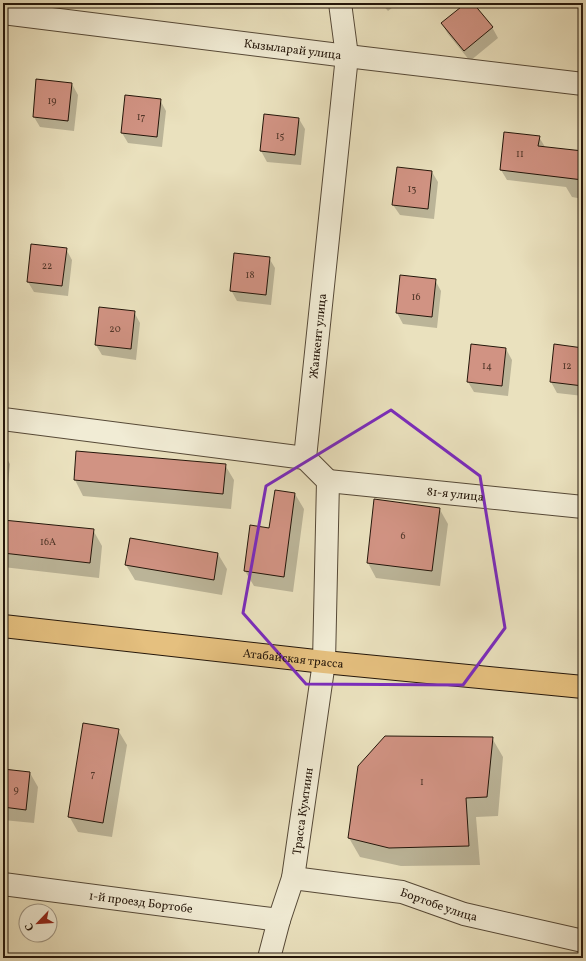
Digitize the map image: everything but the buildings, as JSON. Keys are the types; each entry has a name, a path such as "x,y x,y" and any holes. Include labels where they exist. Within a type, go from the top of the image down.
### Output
{"main road":[{"name":"Атабайская трасса","path":"3,626 324,662 583,687"}],"street":[{"name":"Жанкент улица","path":"305,458 348,56 340,3"},
{"name":"Кызыларай улица","path":"3,13 583,84"},
{"path":"3,419 305,458 328,481 324,662"},
{"name":"81-я улица","path":"328,481 583,507"},
{"name":"Трасса Кумтиин","path":"269,958 279,920 293,878 324,662"},
{"name":"Бортобе улица","path":"293,878 402,892 464,914 583,941"},
{"name":"1-й проезд Бортобе","path":"3,884 279,920"}],"highlighted area":[{"path":"391,410 480,476 505,628 463,685 306,684 243,613 266,486"}]}
